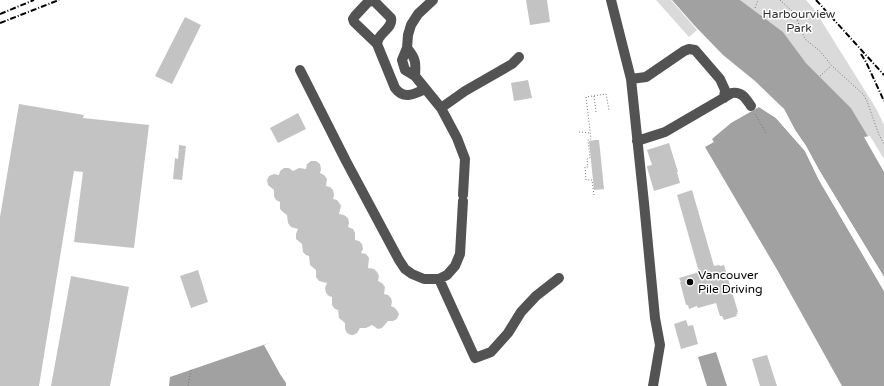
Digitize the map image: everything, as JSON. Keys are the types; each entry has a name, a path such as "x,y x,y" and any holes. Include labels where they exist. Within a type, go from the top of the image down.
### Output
{"lane":[{"path":"300,70 346,161 405,269 424,279 439,279 455,266 460,254 465,159 457,138 441,108 415,76 405,70 402,60 407,48 408,35 411,25 418,14 433,0"},
{"path":"611,0 631,79 655,318 660,345 653,386"},
{"path":"377,44 398,93 404,95 412,94 425,89"},
{"path":"631,79 646,76 684,51 690,49 695,50 720,79 725,90 724,98"},
{"path":"441,108 469,88 512,64 519,57"},
{"path":"637,141 665,132 732,93 741,93 751,106"},
{"path":"439,279 475,358 492,352 508,333 521,312 536,296 559,278"}],"path":[{"path":"755,8 758,0"},
{"path":"780,0 796,17 806,40 820,51 832,66 863,94 884,144"},
{"path":"820,76 832,66"},
{"path":"594,195 592,180 586,180 585,167 588,167 587,159 590,158 588,140 590,139 590,133 586,97 606,94 609,110"},
{"path":"594,96 596,112"},
{"path":"751,106 766,133"},
{"path":"579,132 590,133"},
{"path":"188,386 191,370"}],"green space":[{"path":"656,0 671,0 697,30 689,37"},
{"name":"Harbourview Park","path":"740,0 806,0 814,9 877,110 884,125 884,163 851,108 806,63 783,32"}],"shaded area":[{"path":"672,0 740,0 783,32 806,63 851,108 884,163 884,277 795,130 784,109 755,81 723,55"},
{"path":"759,107 776,118 805,151 819,180 884,291 884,386 842,386 779,273 705,147 714,142 712,139 731,123"},
{"path":"269,343 286,371 286,386 169,386 170,377"},
{"path":"716,352 727,386 707,386 698,357"}],"pier":[{"path":"775,101 784,109 795,130 884,277 884,279 882,278 818,174 884,287 884,291 819,180 805,151 776,118 759,107 764,108 777,116 805,148"},
{"path":"870,136 884,159 884,172 864,137"},
{"path":"271,342 286,367 286,383 264,345"}],"building":[{"path":"526,0 547,0 550,22 530,25"},
{"path":"185,17 201,25 172,84 155,76"},
{"path":"528,80 532,98 514,101 511,83"},
{"path":"19,104 84,115 83,118 149,125 134,248 74,242 83,172 74,171 39,386 0,386 0,217"},
{"path":"298,113 306,129 278,143 270,128"},
{"path":"599,140 604,189 594,190 589,141"},
{"path":"669,143 680,183 654,191 647,167 652,165 647,150"},
{"path":"179,145 186,146 182,180 173,179 175,158 178,159"},
{"path":"311,161 316,161 320,164 320,173 327,179 326,186 333,190 333,199 337,200 341,206 339,214 348,218 348,227 353,229 355,233 355,240 362,244 363,249 361,253 366,254 369,258 368,268 374,269 377,272 379,276 378,281 385,287 384,294 391,298 391,306 395,308 399,314 397,319 388,321 382,328 378,329 372,325 366,328 360,328 357,333 353,335 347,333 345,323 339,318 338,310 332,305 332,297 326,293 325,288 327,283 319,281 316,277 316,270 310,265 309,256 303,252 302,244 296,239 298,229 291,227 288,223 287,215 280,209 280,202 276,200 274,196 274,190 268,185 267,180 269,176 274,174 279,175 280,171 284,168 289,168 293,171 299,168 306,169 307,164"},
{"path":"692,190 714,266 724,265 738,312 738,314 736,314 737,316 724,320 722,316 720,316 716,303 689,309 688,305 686,305 679,278 699,272 677,195"},
{"path":"198,270 208,302 191,308 180,276"},
{"path":"71,276 129,287 110,386 51,386"},
{"path":"686,320 688,326 693,325 698,344 681,349 674,324"},
{"path":"767,355 777,386 760,386 752,359"}],"railway":[{"path":"0,14 34,0"},
{"path":"0,23 59,0"},
{"path":"816,0 884,75"},
{"path":"861,54 884,101"}],"place":[{"name":"Vancouver Pile Driving","path":"690,282"}]}
